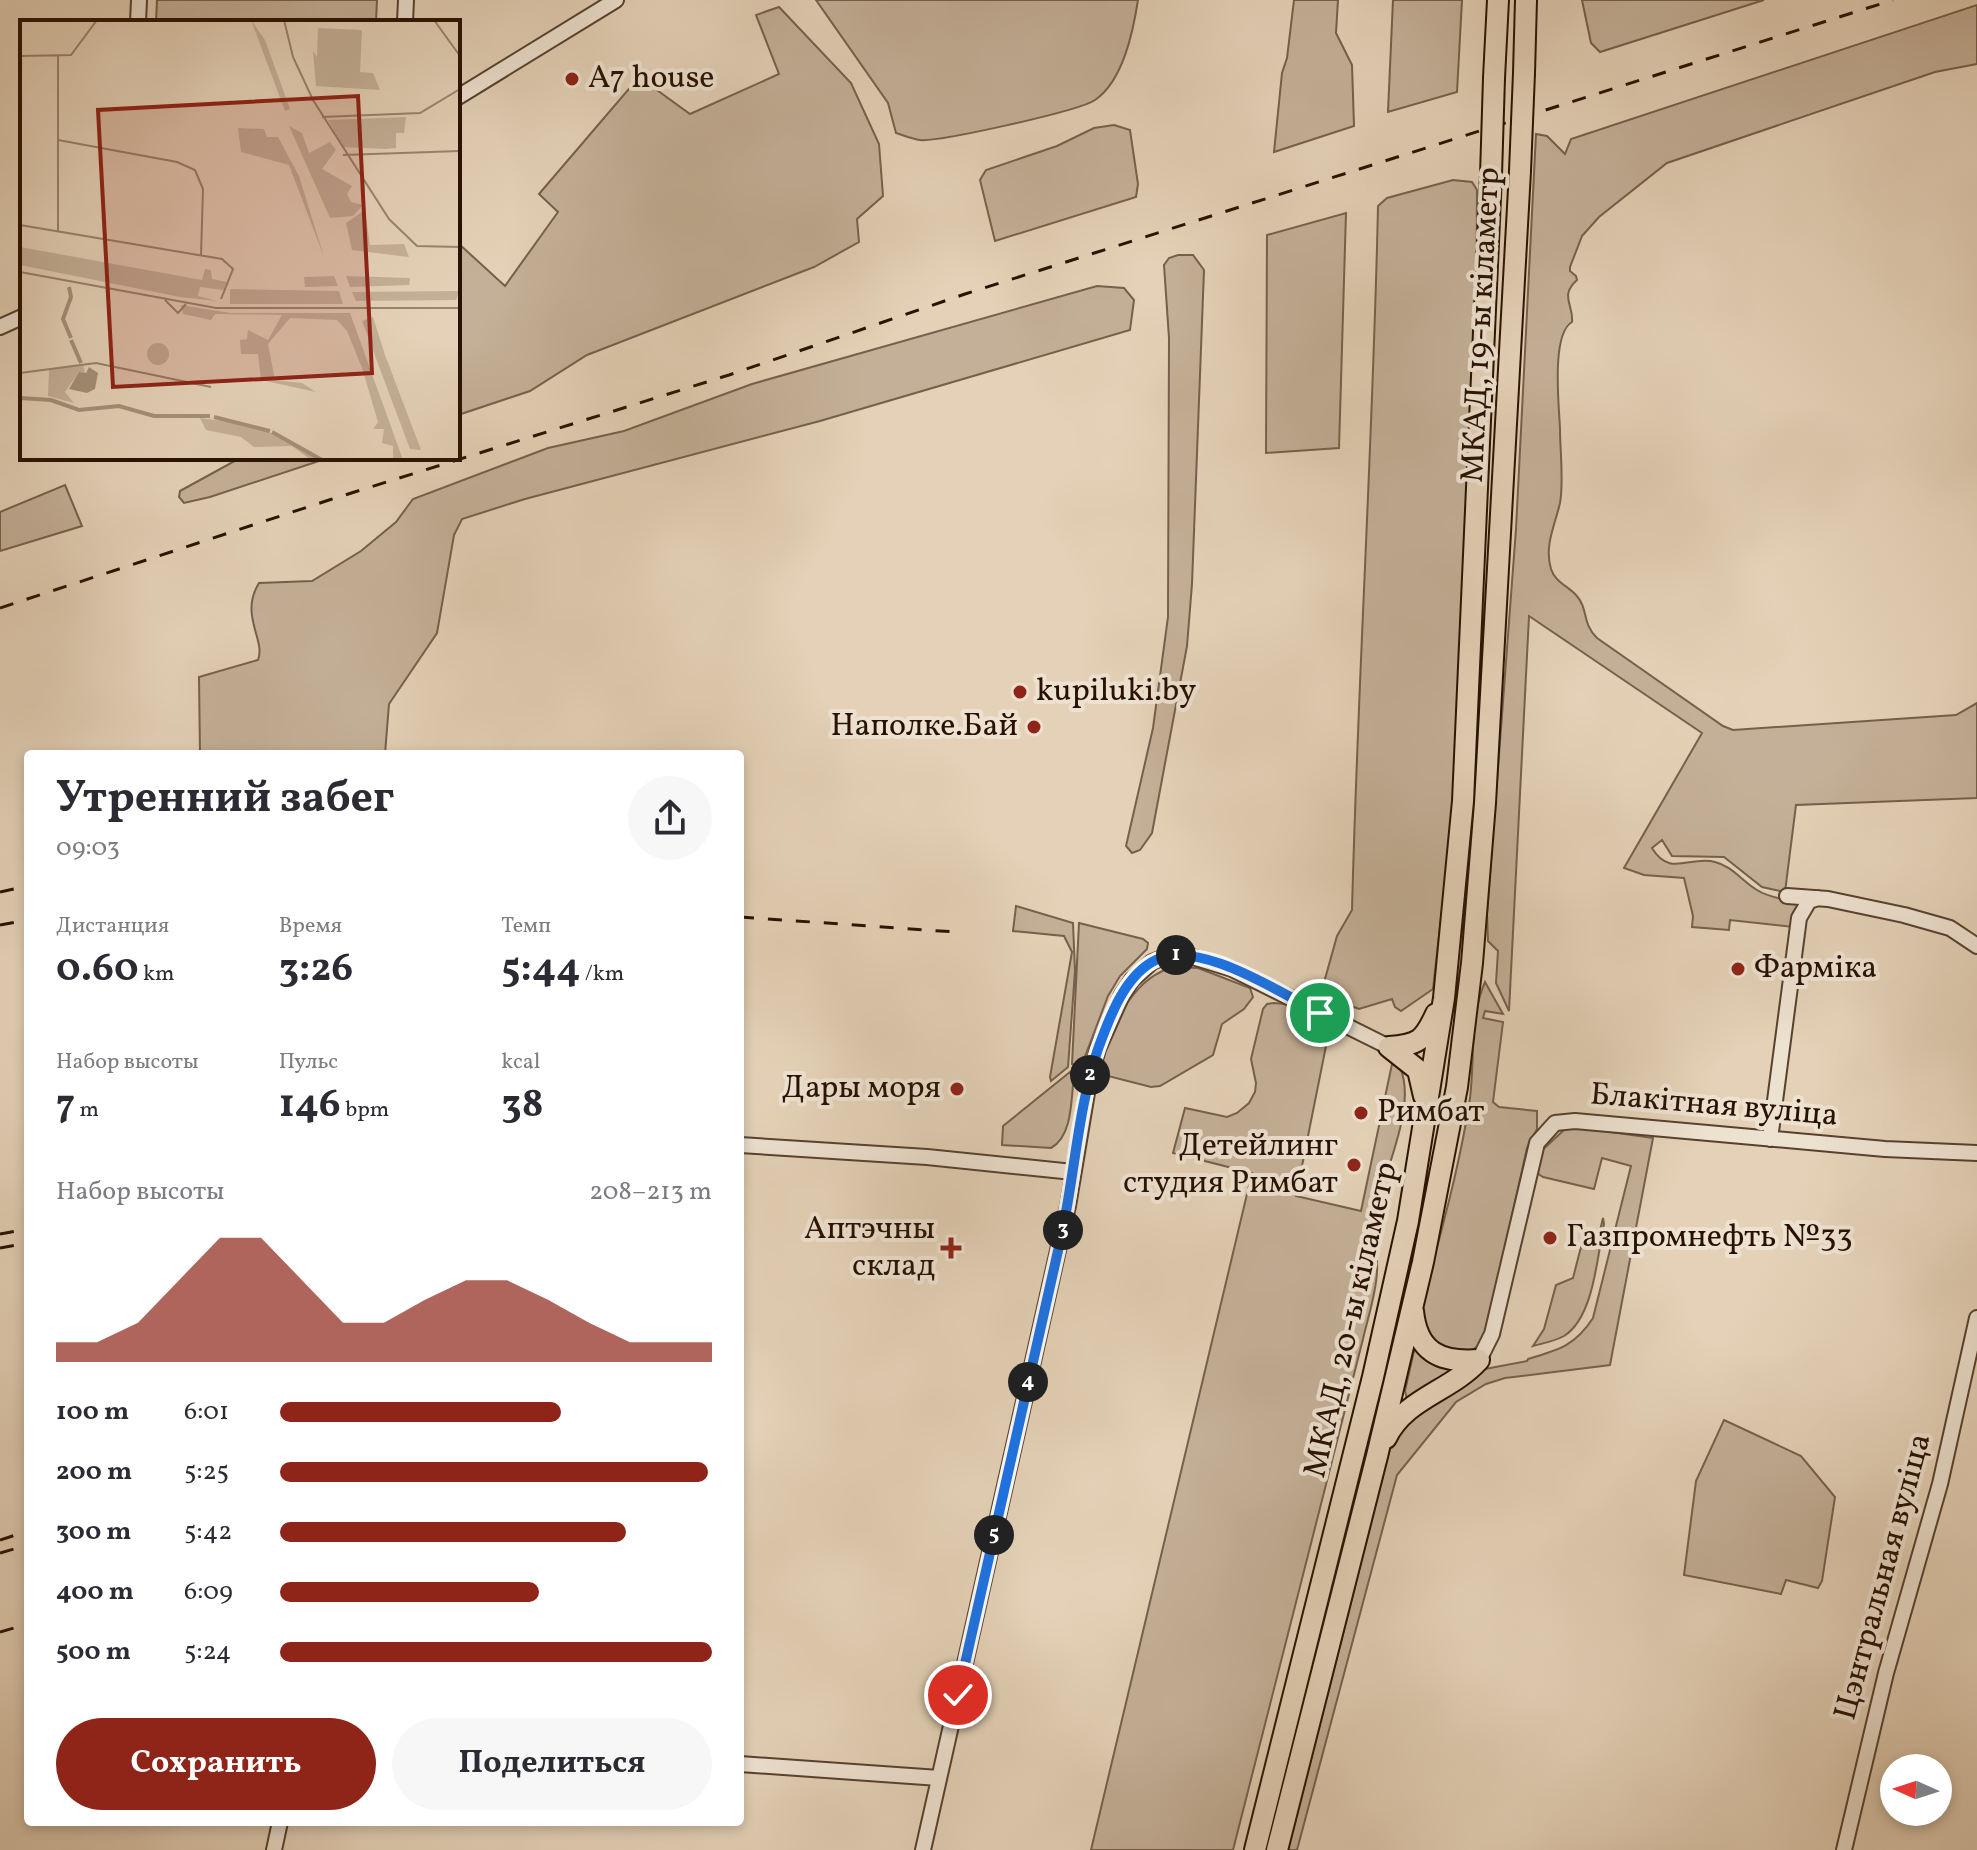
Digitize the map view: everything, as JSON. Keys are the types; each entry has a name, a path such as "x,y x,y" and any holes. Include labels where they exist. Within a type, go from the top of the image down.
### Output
{"highway":[{"name":"МКАД, 19-ы кіламетр","path":"1471,652 1498,0"},
{"name":"МКАД, 19-ы кіламетр","path":"1495,654 1526,0"},
{"name":"МКАД, 20-ы кіламетр","path":"1255,1850 1373,1377 1408,1221 1444,998 1463,801 1471,652"},
{"name":"МКАД, 20-ы кіламетр","path":"1277,1850 1377,1456 1440,1181 1465,1025 1478,905 1495,654"},
{"path":"1389,1047 1407,1046 1421,1039 1444,998"},
{"path":"1389,1047 1418,1070 1424,1088 1425,1125"},
{"path":"1412,1301 1417,1335 1433,1352 1450,1360 1479,1360"},
{"path":"1377,1456 1394,1421 1408,1408 1468,1371 1479,1360"}],"street":[{"path":"138,20 139,0"},
{"path":"405,20 406,0"},
{"path":"460,96 616,0"},
{"path":"0,327 20,318"},
{"path":"1787,896 1818,898 1904,915 1950,928 1977,946"},
{"path":"1770,1139 1799,918 1809,901 1818,898"},
{"path":"923,1850 1068,1206 1089,1081 1098,1049 1122,995 1132,980 1152,962 1167,956 1186,955 1232,969 1389,1047"},
{"name":"Блакітная вуліца","path":"1479,1360 1492,1334 1537,1143 1555,1123 1575,1121 1885,1149 1977,1153"},
{"path":"744,1145 927,1157 1073,1172"},
{"name":"Цэнтральная вуліца","path":"1844,1850 1886,1673 1940,1484 1977,1318"},
{"path":"744,1764 939,1778"},
{"path":"274,1850 279,1826"}],"shaded area":[{"path":"157,0 377,0 376,20 156,20"},
{"path":"816,0 1138,0 1130,41 1120,68 1105,92 1095,100 1009,125 920,140 896,133 888,103"},
{"path":"1294,0 1338,0 1336,33 1352,65 1354,126 1274,152 1282,73 1287,58"},
{"path":"1393,0 1462,0 1457,92 1388,112"},
{"path":"1582,0 1764,0 1600,52 1591,43"},
{"path":"1977,5 1977,64 1935,72 1667,163 1599,217 1582,236 1570,267 1577,280 1568,296 1572,322 1565,329 1559,355 1562,485 1549,560 1559,581 1580,600 1589,626 1597,638 1733,730 1956,715 1977,703 1977,798 1796,805 1785,892 1762,887 1724,857 1672,856 1662,840 1652,848 1666,862 1715,862 1727,867 1762,893 1799,903 1793,927 1730,920 1729,930 1692,927 1693,916 1684,878 1644,875 1624,868 1702,733 1529,616 1509,1011 1496,983 1498,951 1488,941 1487,914 1516,529 1536,134 1547,136 1565,154 1571,139"},
{"path":"779,7 851,83 879,144 883,196 857,219 859,242 814,267 587,355 530,391 460,414 460,245 505,286 558,212 539,194 639,77 690,114 779,74 756,15"},
{"path":"1114,125 1130,130 1138,184 1136,197 995,241 980,180 986,170 1057,146 1094,128"},
{"path":"1453,180 1472,182 1477,190 1476,352 1456,783 1433,989 1401,1011 1392,999 1359,1009 1335,1000 1325,979 1337,936 1352,910 1378,206 1387,198"},
{"path":"1346,213 1339,448 1266,453 1267,235"},
{"path":"1193,255 1204,270 1192,584 1187,646 1152,833 1140,850 1132,853 1126,846 1153,728 1168,617 1169,338 1164,265 1169,258"},
{"path":"1097,286 1124,288 1134,300 1130,330 820,421 525,499 462,519 454,535 437,633 389,704 385,750 200,750 199,677 258,660 260,652 252,606 259,583 312,581 361,551 396,522 413,499 548,448 624,431 752,384"},
{"path":"236,460 322,460 184,503 179,497 180,491"},
{"path":"65,485 82,526 0,551 0,512"},
{"path":"1016,906 1073,923 1075,971 1068,1067 1051,1081 1072,952 1064,936 1013,931"},
{"path":"1079,923 1143,939 1148,943 1147,949 1120,976 1108,996 1081,1067 1072,1064"},
{"path":"1174,967 1198,968 1250,988 1253,997 1244,1009 1222,1024 1213,1055 1160,1086 1151,1087 1104,1075 1100,1061 1127,1004 1147,981"},
{"path":"1485,982 1503,1014 1485,1011 1483,1018 1503,1022 1493,1102 1499,1107 1537,1111 1537,1129 1527,1148 1482,1342 1472,1351 1440,1351 1418,1322 1465,1126 1477,1010"},
{"path":"1267,1004 1285,1004 1329,1031 1296,1196 1361,1211 1392,1064 1400,1067 1405,1102 1376,1217 1377,1272 1373,1297 1233,1850 1091,1850 1252,1173 1173,1153 1185,1108 1227,1117 1249,1103 1256,1083 1251,1059 1263,1009"},
{"path":"1070,1072 1074,1075 1070,1116 1058,1142 1051,1148 1002,1145 1003,1126"},
{"path":"1575,1127 1653,1138 1610,1365 1505,1378 1486,1384 1456,1402 1397,1475 1297,1850 1288,1850 1394,1433 1468,1377 1485,1369 1527,1361 1557,1349 1579,1335 1593,1318 1631,1166 1602,1158 1594,1189 1537,1173 1538,1154 1564,1130"},
{"path":"1603,1218 1593,1285 1582,1315 1564,1336 1533,1346 1544,1329 1556,1285 1573,1278 1583,1239 1586,1236 1598,1239"},
{"path":"1416,1342 1466,1367 1407,1399 1405,1391"},
{"path":"1724,1420 1801,1456 1835,1497 1822,1581 1818,1588 1786,1580 1781,1594 1684,1575 1696,1481"}],"railway":[{"path":"460,459 729,375 965,294 1893,0"},
{"path":"0,608 457,460"},
{"path":"0,892 24,887"},
{"path":"744,917 955,932"},
{"path":"0,925 24,921"},
{"path":"0,1234 24,1230"},
{"path":"0,1248 24,1244"},
{"path":"0,1540 24,1532"},
{"path":"0,1553 24,1546"},
{"path":"0,1632 24,1625"}],"place":[{"name":"A7 house","path":"572,79"},
{"name":"kupiluki.by","path":"1020,692"},
{"name":"Наполке.Бай","path":"1034,727"},
{"name":"Фарміка","path":"1738,969"},
{"name":"Дары моря","path":"957,1089"},
{"name":"Римбат","path":"1361,1113"},
{"name":"Детейлинг студия Римбат","path":"1354,1165"},
{"name":"Газпромнефть №33","path":"1550,1238"},
{"name":"Аптэчны склад","path":"951,1248"}],"route":[{"path":"958,1695 1068,1206 1089,1081 1098,1049 1122,995 1132,980 1152,962 1167,956 1186,955 1232,969 1320,1013"}]}
